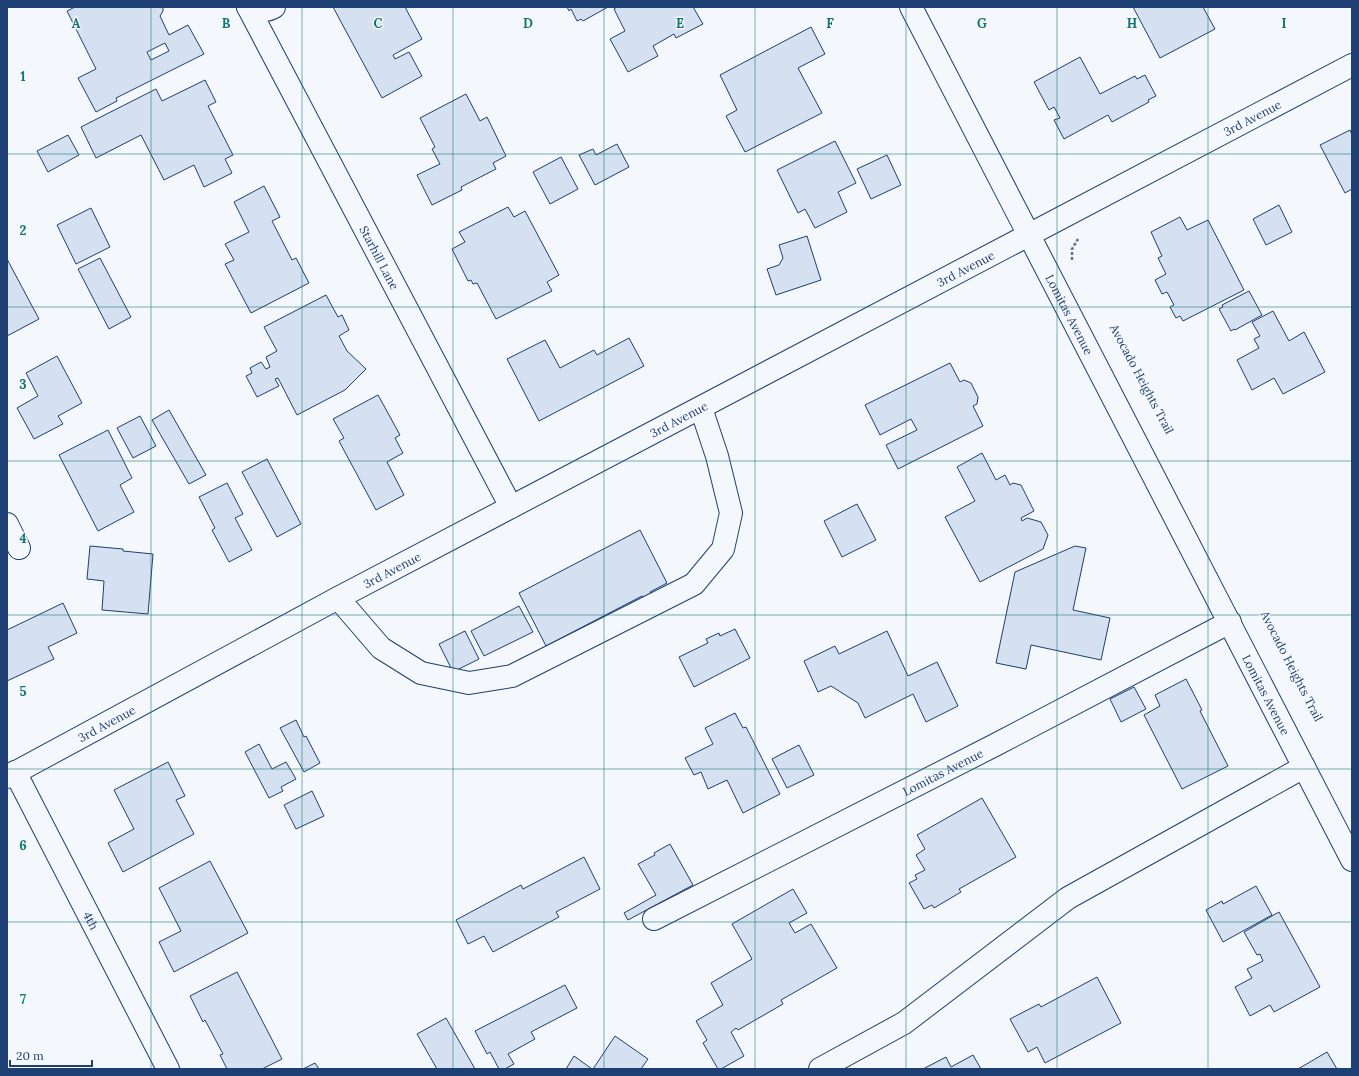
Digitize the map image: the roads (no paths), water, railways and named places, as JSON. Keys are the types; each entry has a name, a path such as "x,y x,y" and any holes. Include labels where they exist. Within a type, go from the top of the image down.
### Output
{"street":[{"name":"Starhill Lane","path":"248,7 259,10 274,7"},
{"name":"Starhill Lane","path":"248,7 511,508"},
{"name":"Lomitas Avenue","path":"911,7 1352,860"},
{"name":"3rd Avenue","path":"11,775 338,598 1352,65"},
{"path":"338,598 381,648 421,673 469,683 512,676 694,584 723,549 731,513 717,456 701,408"},
{"path":"7,524 19,548"},
{"name":"Lomitas Avenue","path":"654,919 995,745 1230,622"},
{"path":"820,1069 904,1023 1068,898 1304,767"},
{"name":"4th","path":"11,775 168,1069"}]}
